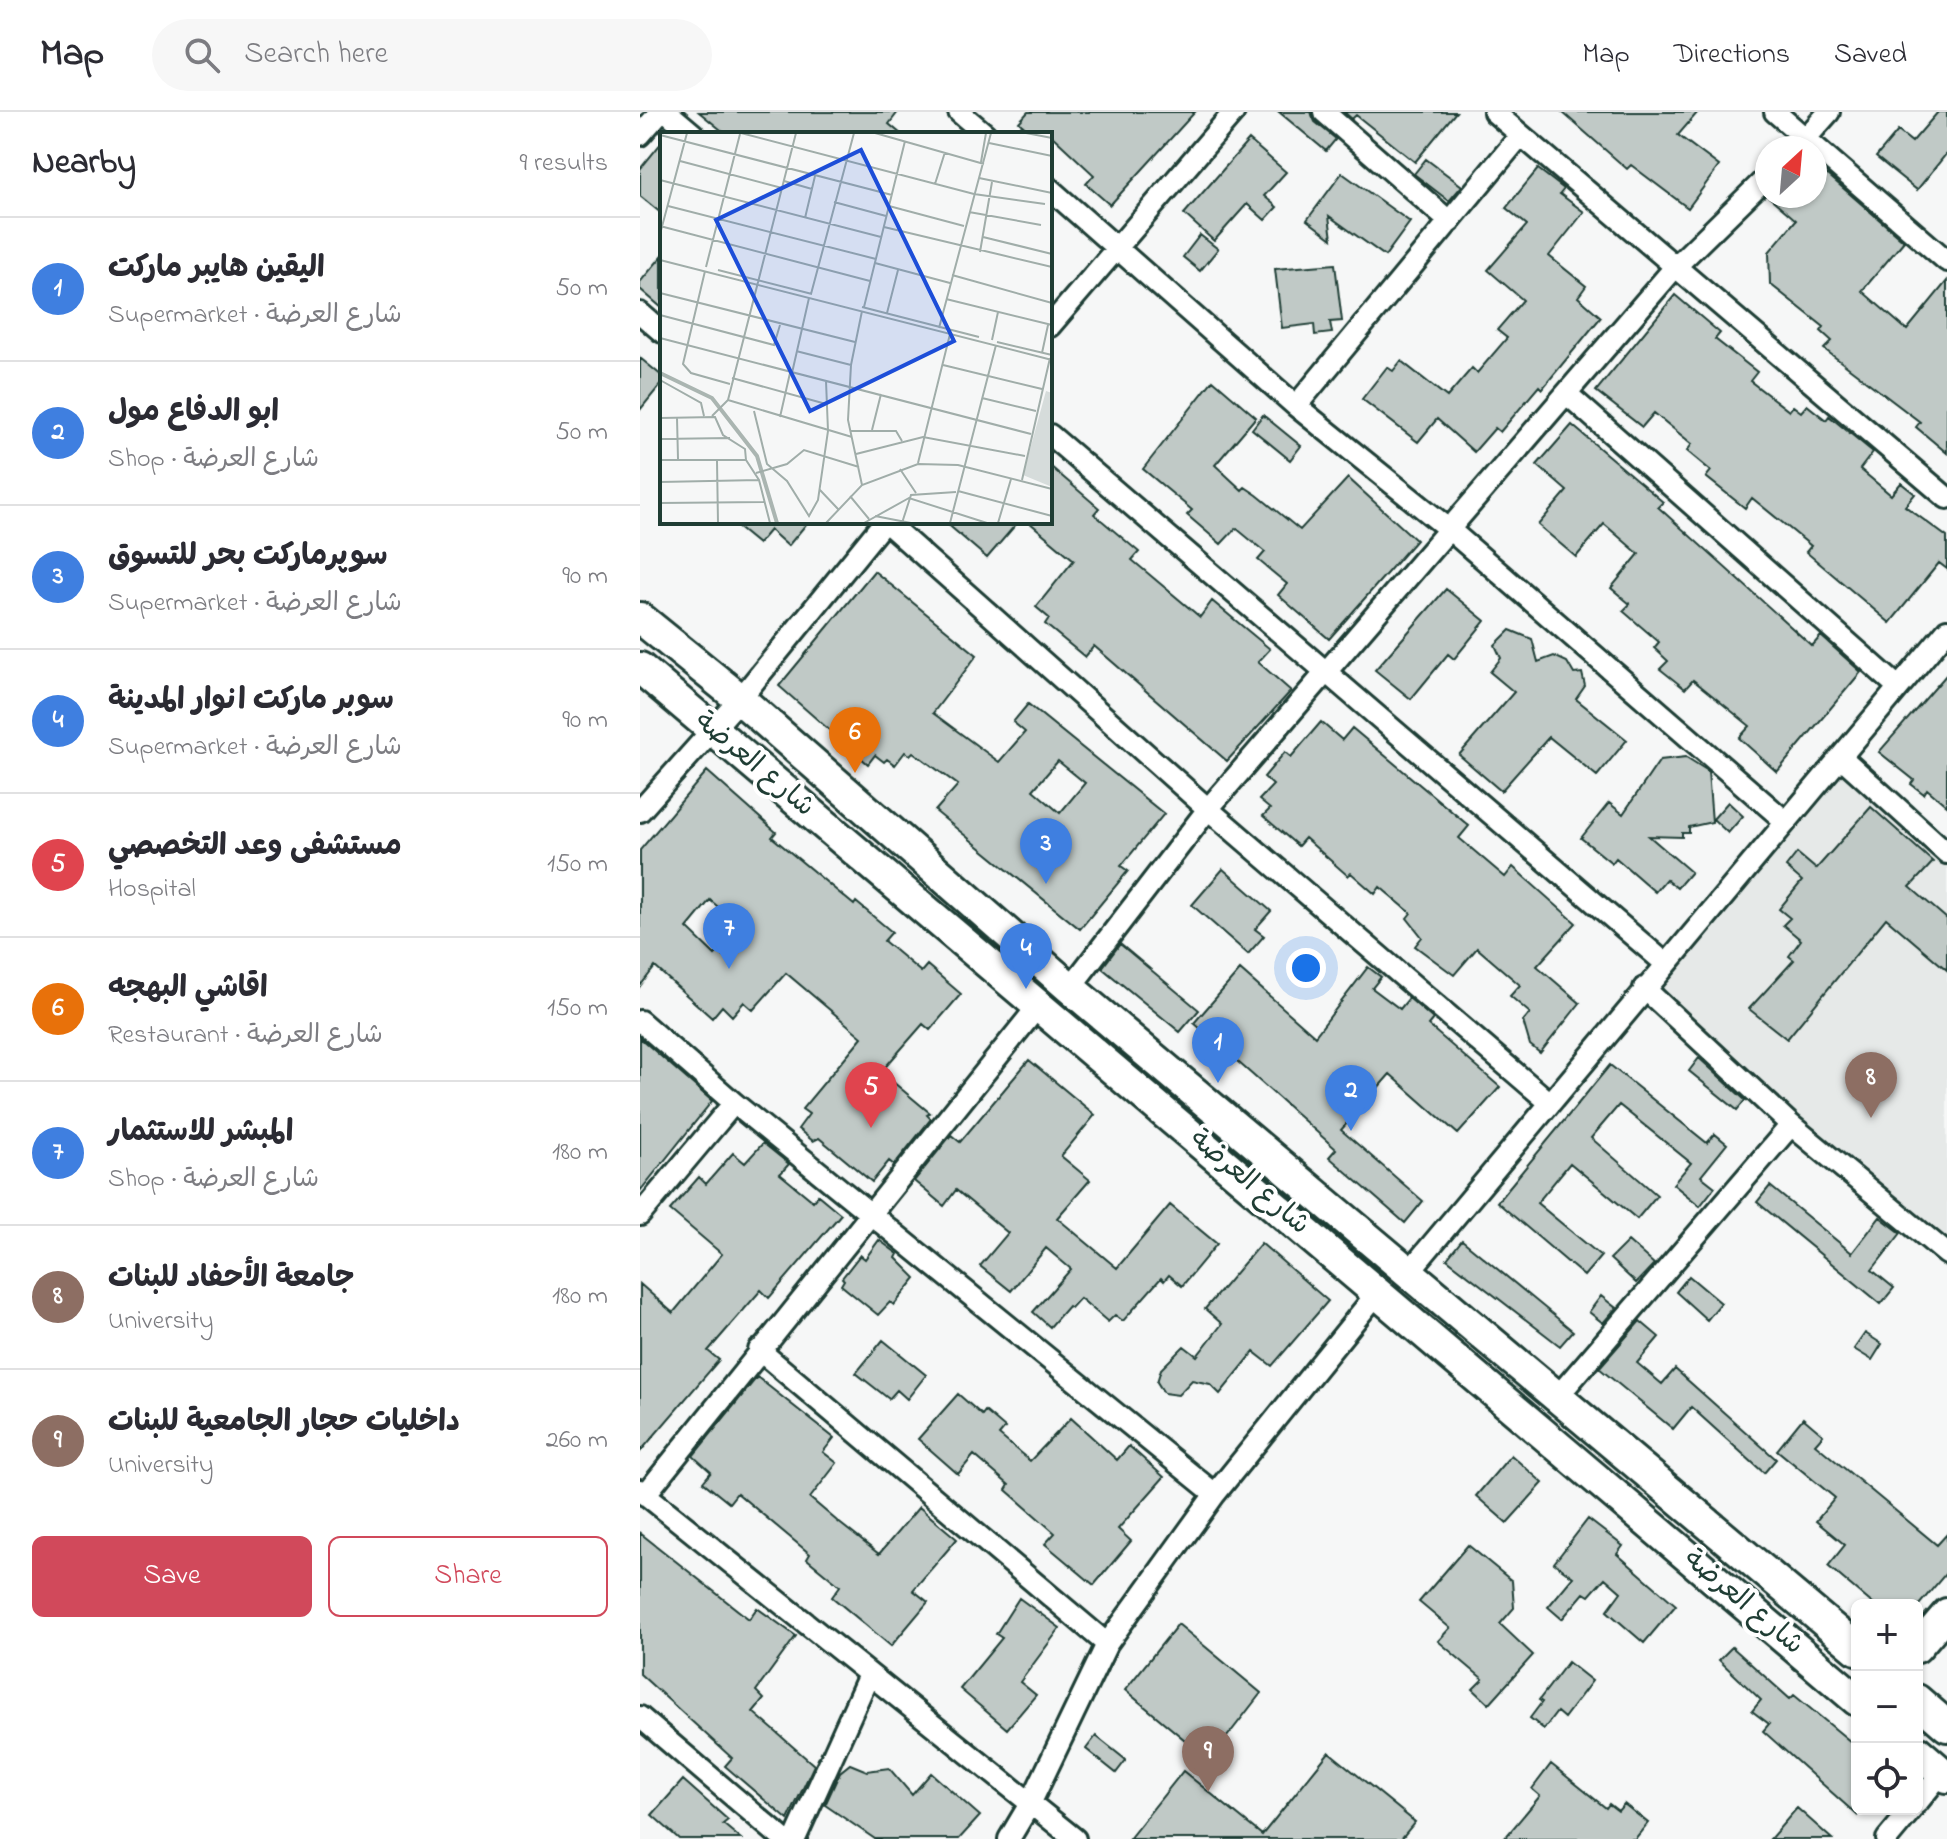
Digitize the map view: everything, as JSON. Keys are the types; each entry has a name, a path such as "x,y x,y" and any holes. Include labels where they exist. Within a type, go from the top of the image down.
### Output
{"main road":[{"name":"شارع العرضة","path":"640,618 740,699 1070,988 1851,1644"},
{"name":"شارع العرضة","path":"640,668 1851,1695"},
{"path":"932,915 954,887"},
{"path":"1923,1705 1947,1726"},
{"path":"1923,1756 1944,1774"}],"street":[{"path":"640,135 660,112"},
{"path":"667,112 691,132"},
{"path":"959,112 983,132"},
{"path":"1052,324 1234,112"},
{"path":"1324,112 1450,222"},
{"path":"1494,112 1947,498"},
{"path":"1775,112 1796,136"},
{"path":"1808,136 1829,112"},
{"path":"1296,406 1520,136"},
{"path":"1827,163 1947,261"},
{"path":"1070,988 1208,809 1676,266 1755,189"},
{"path":"1052,191 1296,406 1450,530 1785,821"},
{"path":"640,313 660,330"},
{"path":"1567,394 1898,687"},
{"path":"1052,437 1666,964"},
{"path":"640,811 740,699 883,524"},
{"path":"887,524 1208,809 1549,1102"},
{"path":"1408,1273 1947,630"},
{"path":"1841,757 1947,853"},
{"path":"1644,988 1791,1125 1947,1254"},
{"path":"1039,1005 642,1492 868,1677 1075,1839"},
{"path":"640,1021 734,1103 872,1212 1215,1494"},
{"path":"640,1215 734,1103"},
{"path":"1558,1396 1791,1125"},
{"path":"1009,1839 1031,1802 1107,1644 1215,1494 1378,1292"},
{"path":"759,1350 1107,1644"},
{"path":"1923,1641 1947,1613"},
{"path":"795,1839 868,1677"},
{"path":"640,1717 783,1839"},
{"path":"1923,1797 1944,1774"},
{"path":"1887,1839 1907,1815"}],"shaded area":[{"path":"1841,757 1947,845 1947,1248 1644,988"}],"building":[{"path":"699,112 898,112 889,124 899,132 724,132"},
{"path":"1028,112 1195,112 1110,205 1086,184 1094,175 1052,136 1052,132 1030,132 1019,122"},
{"path":"1279,112 1311,112 1315,122 1336,139 1326,151"},
{"path":"1344,112 1456,112 1415,162 1356,115 1352,119"},
{"path":"1562,112 1698,112 1678,135 1719,166 1688,208 1631,165 1627,169"},
{"path":"1938,112 1947,112 1947,153 1917,190 1876,157 1898,131 1912,142"},
{"path":"1249,140 1286,172 1264,196 1277,207 1265,220 1247,204 1214,241 1184,214"},
{"path":"660,144 660,212 640,196 640,169"},
{"path":"1426,159 1462,186 1449,201 1414,174"},
{"path":"1538,169 1564,189 1560,194 1584,212 1549,256 1586,286 1578,297 1601,317 1542,389 1539,386 1500,432 1495,428 1474,452 1437,419 1418,442 1362,399 1387,367 1393,371 1401,361 1447,397 1472,368 1477,373 1507,338 1497,330 1523,300 1488,270 1527,225 1506,208"},
{"path":"1342,173 1410,222 1385,256 1329,216 1332,239 1307,220"},
{"path":"1827,175 1904,241 1862,291 1907,330 1947,281 1947,453 1916,427 1920,422 1824,349 1832,341 1821,331 1824,327 1770,284 1769,252 1796,220 1782,208 1827,208"},
{"path":"1200,235 1218,249 1200,271 1183,257"},
{"path":"660,258 660,306 640,289 640,282"},
{"path":"1335,264 1342,321 1330,322 1332,333 1315,335 1314,324 1282,328 1275,269"},
{"path":"1675,295 1720,333 1715,339 1757,372 1750,381 1789,411 1793,406 1801,412 1807,405 1826,420 1829,416 1873,452 1860,469 1891,495 1901,483 1915,494 1905,506 1947,537 1947,569 1939,563 1890,623 1806,552 1811,546 1752,498 1745,508 1706,477 1711,471 1687,451 1692,444 1654,413 1642,427 1596,391"},
{"path":"640,358 660,374 660,385 640,410"},
{"path":"1213,380 1256,417 1215,465 1242,490 1245,487 1257,495 1300,530 1348,478 1416,540 1329,639 1278,595 1287,584 1258,560 1265,552 1236,528 1221,544 1187,515 1192,510 1143,469"},
{"path":"1263,415 1301,446 1290,460 1252,429"},
{"path":"1572,425 1663,502 1658,507 1812,646 1821,636 1861,672 1777,772 1739,738 1750,726 1693,680 1685,689 1660,669 1668,661 1654,648 1659,642 1623,611 1630,604 1611,588 1639,554 1604,524 1576,557 1538,525 1567,491 1537,465"},
{"path":"1052,468 1099,508 1094,514 1139,552 1132,560 1200,617 1212,601 1270,649 1258,662 1291,691 1227,761 1094,646 1085,657 1045,624 1049,618 1036,607 1074,560 1031,524 1052,524"},
{"path":"733,524 806,524 788,546 770,530 758,544"},
{"path":"947,524 1016,524 987,558"},
{"path":"874,571 977,655 933,713 999,762 1025,732 1013,722 1028,704 1164,814 1121,866 1128,871 1080,929 935,811 958,785 913,752 910,755 905,752 895,765 875,755 868,764 779,686","holes":["1058,761 1085,783 1060,813 1033,790"]},
{"path":"1446,589 1485,621 1454,659 1448,654 1411,699 1375,670"},
{"path":"1510,630 1532,639 1538,662 1554,656 1567,662 1574,674 1582,673 1585,686 1576,699 1627,740 1597,776 1549,737 1501,791 1459,755 1514,692 1490,672 1501,658 1495,645"},
{"path":"1947,674 1947,806 1927,789 1924,794 1911,784 1914,780 1879,752"},
{"path":"1321,722 1342,740 1352,728 1469,826 1459,838 1505,877 1513,867 1576,923 1537,966 1580,1003 1540,1053 1530,1045 1523,1021 1530,1013 1510,996 1520,985 1477,948 1454,975 1415,946 1422,937 1407,918 1411,913 1380,887 1375,894 1351,873 1348,876 1305,838 1298,846 1263,816 1270,809 1259,800 1273,785 1264,777 1285,752 1291,757"},
{"path":"1686,757 1708,771 1712,822 1689,827 1689,833 1682,833 1682,837 1649,836 1691,872 1677,888 1666,879 1655,892 1616,858 1612,863 1581,838 1609,803 1623,814 1660,760"},
{"path":"707,771 776,832 772,837 854,905 856,902 892,932 884,941 921,972 927,965 961,994 930,1030 923,1024 881,1072 930,1113 927,1115 931,1119 894,1165 889,1161 872,1182 819,1138 813,1141 798,1129 809,1114 802,1109 862,1037 786,973 753,1010 744,1002 732,1016 722,1006 712,1018 655,967 640,986 640,850","holes":["710,900 750,934 727,958 719,951 715,955 687,928"]},
{"path":"1728,802 1743,816 1728,833 1713,819"},
{"path":"1871,807 1933,862 1910,887 1947,919 1947,970 1886,918 1787,1039 1749,1009 1794,960 1789,956 1801,940 1783,925 1790,918 1779,909 1802,881 1786,867 1797,853 1816,869"},
{"path":"1223,869 1271,911 1255,929 1264,936 1248,954 1192,905"},
{"path":"1120,944 1199,1010 1180,1032 1102,968"},
{"path":"1368,967 1381,977 1372,988 1400,1009 1409,998 1433,1019 1428,1025 1500,1087 1458,1134 1390,1074 1341,1130 1423,1201 1405,1223 1329,1157 1336,1149 1194,1023 1240,970 1315,1036"},
{"path":"640,1038 712,1101 640,1191"},
{"path":"1699,1058 1745,1100 1737,1110 1689,1071"},
{"path":"1029,1060 1095,1115 1061,1156 1090,1180 1057,1218 1117,1268 1170,1205 1217,1244 1182,1286 1169,1275 1164,1281 1161,1278 1123,1321 1115,1315 1108,1322 1080,1298 1071,1308 1068,1306 1050,1327 1033,1312 1071,1269 1046,1248 1011,1291 980,1266 1008,1233 956,1190 944,1206 914,1181 951,1135 960,1142"},
{"path":"1610,1065 1707,1143 1715,1134 1727,1144 1701,1176 1715,1187 1700,1206 1673,1184 1691,1163 1619,1105 1591,1138 1657,1195 1637,1219 1570,1163 1537,1203 1601,1256 1584,1276 1497,1202"},
{"path":"763,1143 789,1164 780,1174 813,1201 818,1195 841,1214 769,1298 761,1290 708,1351 719,1360 640,1452 640,1284 673,1313 722,1254 670,1210 699,1177 706,1184 733,1153 745,1163"},
{"path":"1770,1186 1852,1253 1880,1217 1901,1233 1872,1270 1894,1288 1881,1304 1757,1202"},
{"path":"879,1240 898,1254 896,1258 916,1278 894,1305 890,1302 878,1315 841,1285 842,1278 860,1255 865,1259"},
{"path":"1462,1240 1573,1331 1560,1346 1447,1259"},
{"path":"1628,1241 1654,1264 1636,1283 1610,1259"},
{"path":"1261,1243 1328,1301 1272,1366 1254,1352 1220,1394 1210,1384 1192,1380 1178,1395 1164,1393 1157,1382 1161,1369 1184,1346 1197,1356 1222,1324 1205,1309"},
{"path":"1689,1276 1721,1303 1707,1320 1676,1292"},
{"path":"1601,1296 1616,1308 1603,1323 1589,1312"},
{"path":"1640,1321 1659,1337 1637,1363 1662,1384 1675,1369 1776,1459 1764,1473 1691,1407 1673,1429 1599,1368"},
{"path":"1865,1333 1882,1344 1872,1360 1854,1349"},
{"path":"883,1340 926,1375 907,1399 897,1390 889,1399 856,1373"},
{"path":"757,1377 834,1438 823,1452 837,1463 810,1498 837,1521 879,1554 919,1507 957,1539 913,1590 928,1602 891,1646 832,1597 840,1586 807,1559 810,1554 737,1493 729,1503 703,1482 711,1472 693,1456"},
{"path":"958,1394 982,1415 985,1411 1005,1428 999,1435 1030,1461 1071,1418 1117,1460 1129,1446 1164,1477 1118,1529 1131,1541 1094,1585 1045,1544 1055,1533 1006,1490 1009,1485 974,1455 958,1474 918,1439"},
{"path":"1803,1418 1823,1435 1815,1444 1937,1545 1947,1534 1947,1572 1923,1600 1867,1599 1828,1566 1845,1545 1816,1521 1835,1498 1777,1450"},
{"path":"1511,1455 1543,1483 1507,1523 1476,1496"},
{"path":"1588,1519 1623,1546 1617,1554 1676,1605 1644,1643 1607,1611 1621,1592 1605,1578 1589,1596 1584,1593 1562,1619 1548,1607 1573,1577 1554,1563"},
{"path":"640,1533 749,1619 757,1608 796,1636 756,1691 764,1699 753,1712 814,1765 788,1820 725,1766 732,1758 640,1674"},
{"path":"1468,1545 1512,1581 1514,1608 1500,1624 1533,1655 1489,1704 1473,1689 1483,1679 1438,1641 1450,1628 1419,1602"},
{"path":"1019,1598 1060,1628 1020,1682 1036,1695 1007,1729 960,1689 1002,1638 996,1634"},
{"path":"1178,1624 1261,1693 1209,1760 1125,1690"},
{"path":"1732,1647 1790,1699 1794,1695 1851,1742 1851,1810 1763,1731 1769,1724 1752,1711 1761,1700 1719,1660"},
{"path":"1568,1662 1592,1681 1564,1718 1557,1712 1544,1729 1530,1718 1542,1702 1539,1700"},
{"path":"1096,1736 1126,1760 1116,1773 1086,1749"},
{"path":"1329,1752 1415,1822 1401,1839 1129,1839 1183,1771 1262,1835"},
{"path":"850,1764 867,1771 889,1768 912,1795 931,1773 980,1816 959,1839 875,1839 825,1805 840,1772"},
{"path":"1551,1764 1606,1808 1609,1804 1618,1811 1624,1804 1648,1823 1635,1839 1504,1839 1540,1796 1532,1789"},
{"path":"683,1780 728,1820 723,1824 741,1839 679,1839 652,1815"},
{"path":"1797,1808 1832,1839 1770,1839"}],"place":[{"name":"اقاشي البهجه","path":"855,773"},
{"name":"سوپرمارکت بحر للتسوق","path":"1046,884"},
{"name":"المبشر للاستثمار","path":"729,969"},
{"name":"سوبر ماركت انوار المدينة","path":"1026,989"},
{"name":"اليقين هايبر ماركت","path":"1218,1083"},
{"name":"جامعة الأحفاد للبنات","path":"1871,1118"},
{"name":"مستشفى وعد التخصصي","path":"871,1128"},
{"name":"ابو الدفاع مول","path":"1351,1131"},
{"name":"داخليات حجار الجامعية للبنات","path":"1208,1792"}]}
